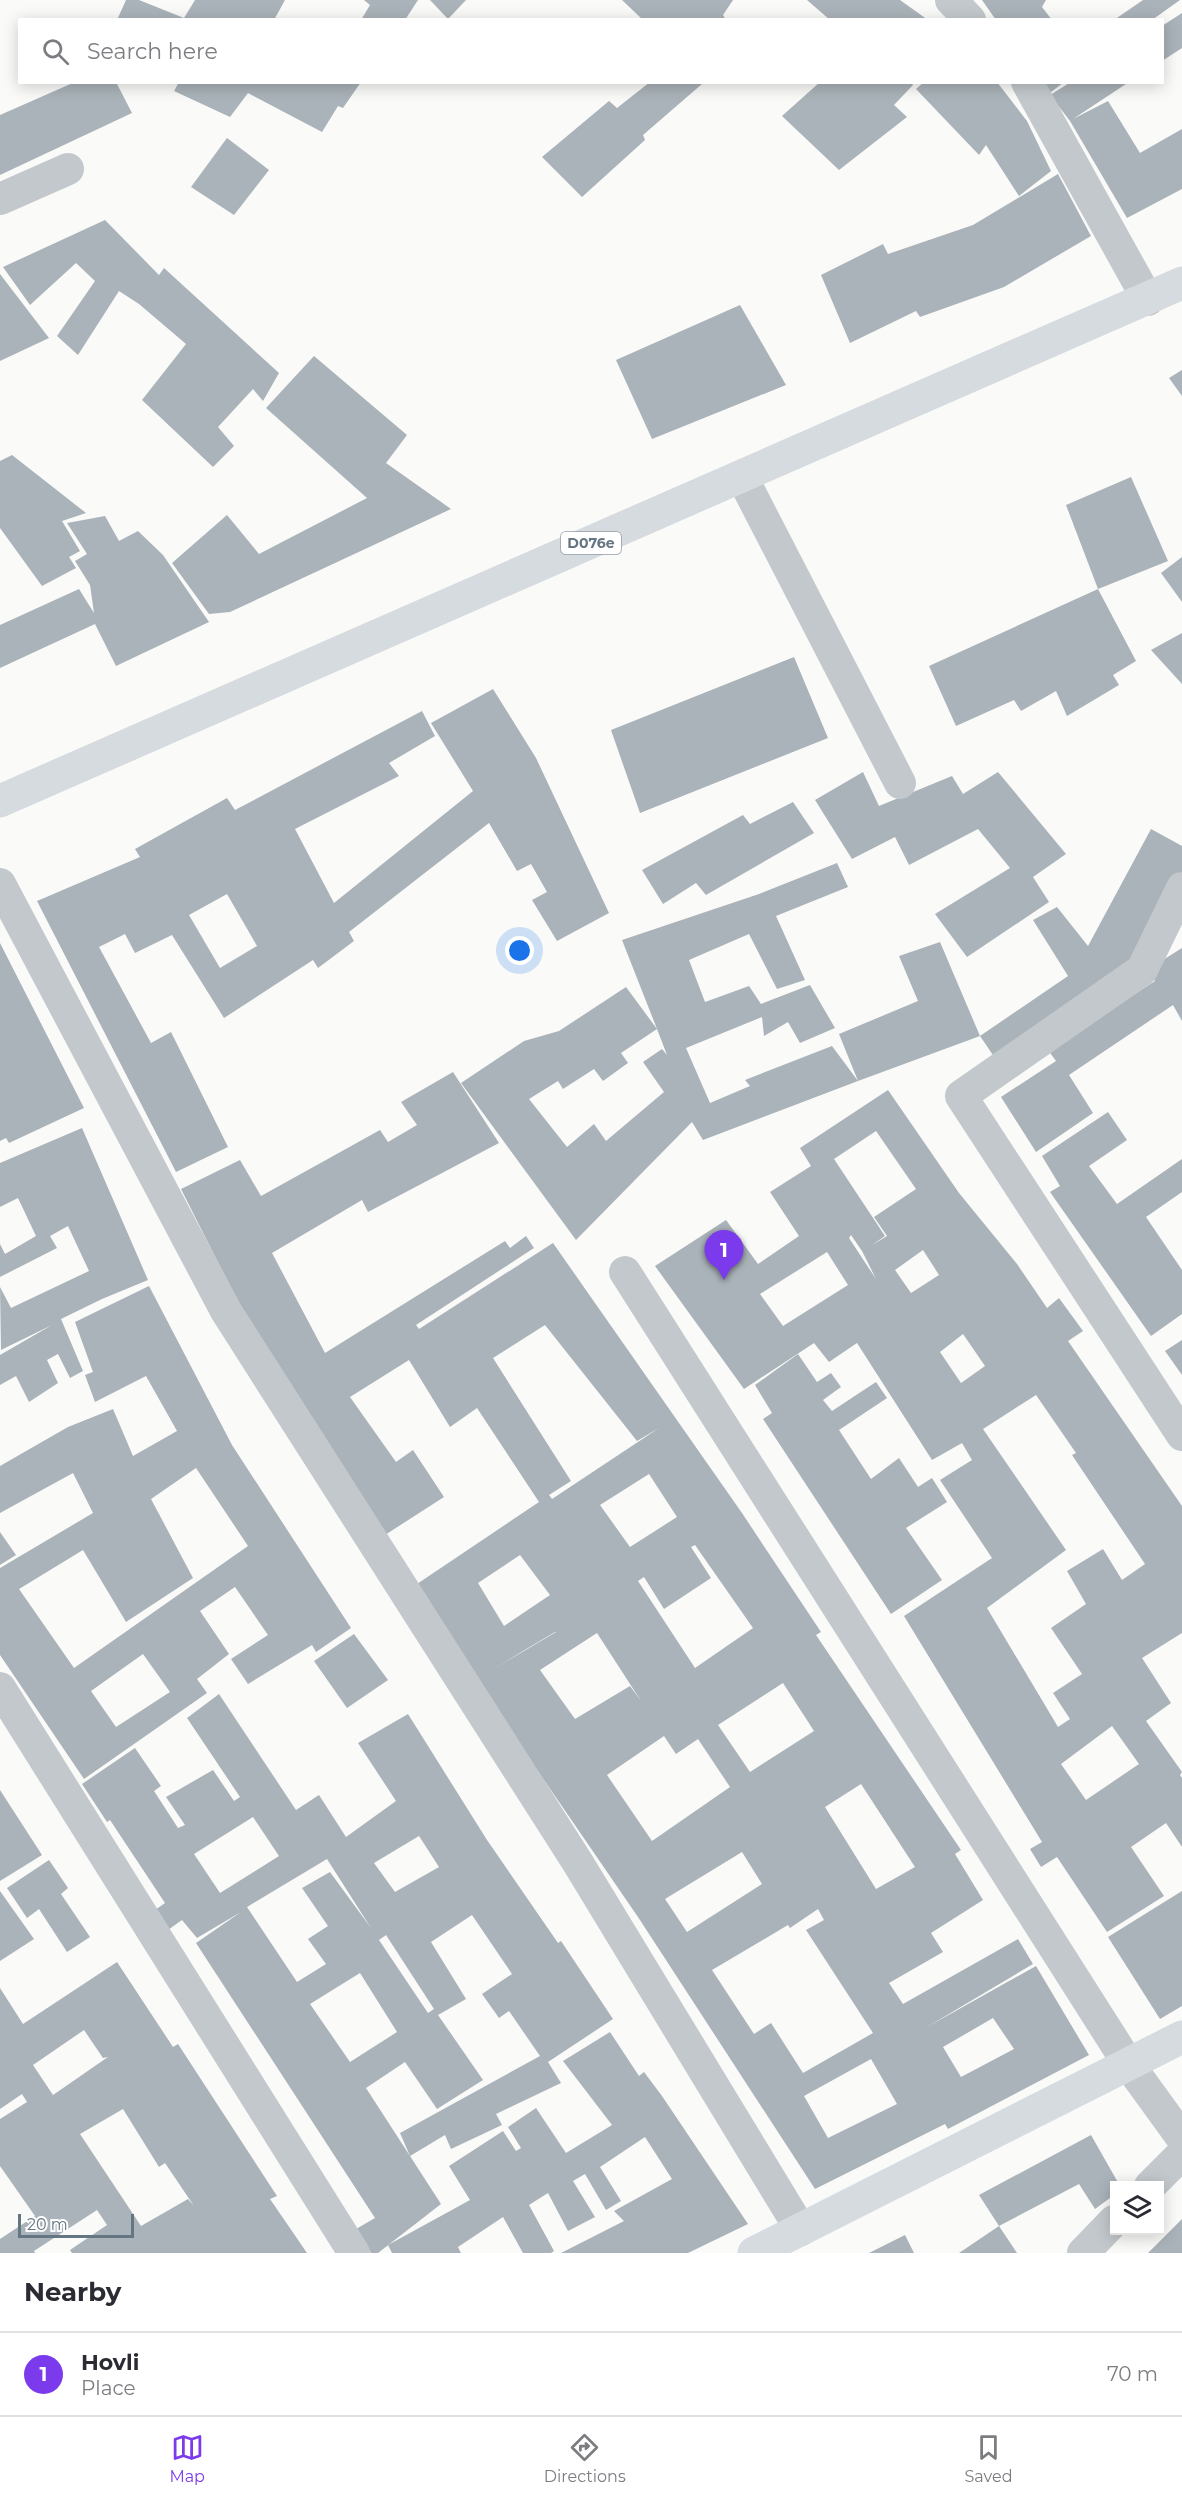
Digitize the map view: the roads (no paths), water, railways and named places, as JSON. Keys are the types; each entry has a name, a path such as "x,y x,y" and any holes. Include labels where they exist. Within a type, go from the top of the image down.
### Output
{"main road":[{"name":"D076e","path":"0,801 1148,300 1182,283"},
{"path":"754,2253 1182,2037"}],"street":[{"path":"951,0 968,18"},
{"path":"1028,84 1148,300"},
{"path":"0,199 68,169"},
{"path":"742,477 900,783"},
{"path":"0,884 226,1311 578,1863 801,2230"},
{"path":"1182,888 1142,970 961,1096 1182,1435"},
{"path":"625,1272 1129,2065 1182,2138"},
{"path":"0,1688 354,2253"},
{"path":"1155,2181 1182,2154"},
{"path":"1083,2253 1110,2225"}],"place":[{"name":"Hovli","path":"724,1280"}]}
